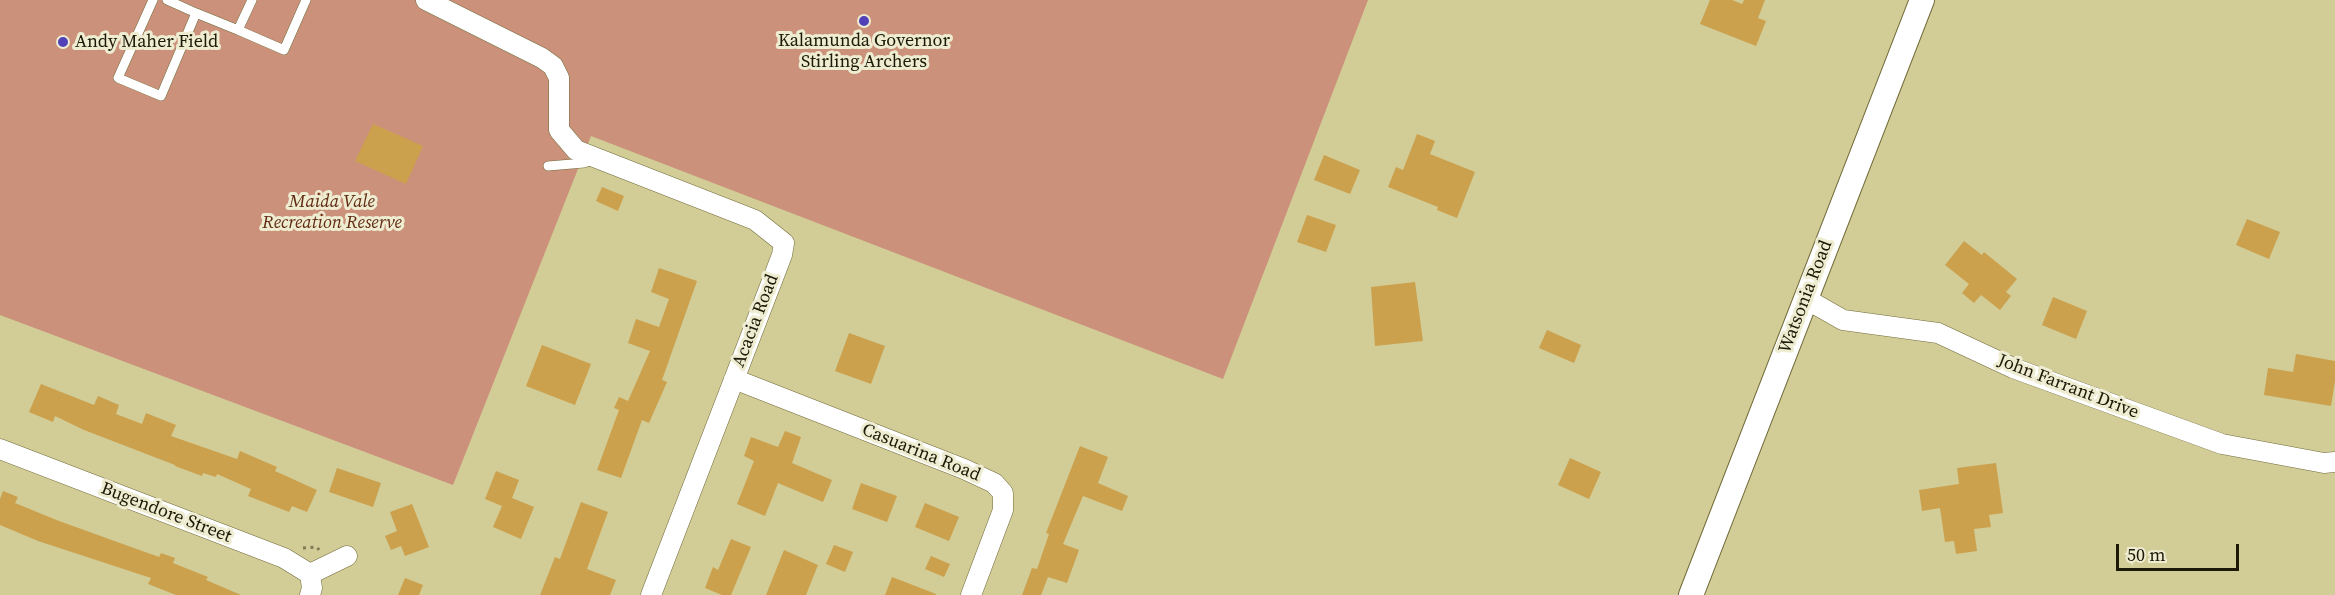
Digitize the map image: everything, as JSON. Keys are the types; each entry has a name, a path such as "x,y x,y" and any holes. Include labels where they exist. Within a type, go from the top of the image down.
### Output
{"street":[{"path":"426,0 542,58 553,66 558,78 559,130 576,150 594,157"},
{"name":"Watsonia Road","path":"1691,595 1922,0"},
{"name":"Acacia Road","path":"594,157 755,220 784,243 782,255 651,595"},
{"name":"John Farrant Drive","path":"1806,299 1843,320 1938,333 2013,368 2222,444 2324,463 2335,462"},
{"name":"Casuarina Road","path":"734,379 994,483 1004,493 1004,510 971,595"},
{"name":"Bugendore Street","path":"0,449 284,558 310,574"},
{"path":"310,595 312,588 310,574 347,556"}],"lane":[{"path":"153,0 118,78 161,96 196,12"},
{"path":"167,0 284,50 306,0"},
{"path":"238,30 252,0"},
{"path":"548,166 591,162 594,157"}],"green space":[{"name":"Maida Vale Recreation Reserve","path":"0,0 1368,0 1223,379 591,136 453,485 0,315"}],"building":[{"path":"1710,0 1732,0 1742,4 1744,0 1765,0 1758,18 1766,21 1756,46 1700,24"},
{"path":"373,124 423,146 406,184 355,161"},
{"path":"1417,134 1435,141 1430,154 1475,172 1457,218 1437,210 1438,207 1388,187 1396,167 1403,170"},
{"path":"1324,155 1360,170 1350,194 1314,180"},
{"path":"602,187 624,196 618,211 596,201"},
{"path":"1307,215 1336,225 1326,252 1297,242"},
{"path":"2247,219 2280,232 2269,259 2236,245"},
{"path":"1964,241 1982,255 1984,252 2017,279 2006,292 2011,296 2000,310 1981,295 1974,303 1962,293 1969,284 1945,265"},
{"path":"659,268 697,281 662,380 667,382 649,423 642,420 621,478 597,470 619,410 614,408 619,397 628,401 650,351 628,343 636,319 659,327 669,299 651,292"},
{"path":"1415,282 1423,341 1375,346 1371,287"},
{"path":"2053,297 2087,311 2076,339 2042,325"},
{"path":"1547,330 1581,345 1574,363 1539,348"},
{"path":"849,333 885,346 871,384 835,371"},
{"path":"542,345 591,364 575,405 526,386"},
{"path":"2296,354 2335,361 2331,406 2264,395 2268,368 2293,372"},
{"path":"41,384 94,405 98,396 119,405 116,414 142,424 146,413 176,425 171,436 237,459 240,451 277,467 275,471 317,490 307,512 292,506 289,512 248,496 251,489 217,474 216,477 203,473 202,476 84,430 55,416 53,422 29,412"},
{"path":"785,431 801,437 792,463 832,480 823,502 778,483 765,516 737,504 754,461 744,456 751,437 778,447"},
{"path":"1080,446 1108,457 1098,483 1128,496 1122,511 1083,496 1063,544 1079,550 1067,583 1048,577 1041,595 1022,595 1032,568 1037,569 1049,534 1046,533"},
{"path":"1570,458 1601,472 1589,499 1558,485"},
{"path":"1996,463 2003,513 1989,515 1991,527 1974,529 1977,551 1956,554 1954,541 1945,542 1940,508 1922,511 1919,490 1959,484 1957,468"},
{"path":"337,468 381,483 373,507 329,492"},
{"path":"496,471 519,480 512,498 534,507 521,539 493,527 502,506 485,499"},
{"path":"861,483 897,496 887,522 852,509"},
{"path":"3,491 18,497 15,503 59,521 159,557 161,553 175,558 173,563 208,577 206,580 241,595 176,595 148,584 151,578 38,541 0,525 0,499"},
{"path":"581,502 608,512 587,569 616,580 610,595 540,595 555,557 560,559"},
{"path":"925,503 959,517 949,541 915,527"},
{"path":"412,504 429,547 405,556 401,546 391,550 385,536 397,531 390,512"},
{"path":"731,539 751,547 731,595 722,595 705,588 713,567 718,570"},
{"path":"834,545 853,552 845,572 826,564"},
{"path":"784,550 818,565 806,595 766,595"},
{"path":"931,556 950,564 944,577 925,569"},
{"path":"892,577 936,594 936,595 885,595"},
{"path":"405,578 423,585 419,595 398,595"}],"place":[{"name":"Kalamunda Governor Stirling Archers","path":"864,21"},
{"name":"Andy Maher Field","path":"63,42"}]}
